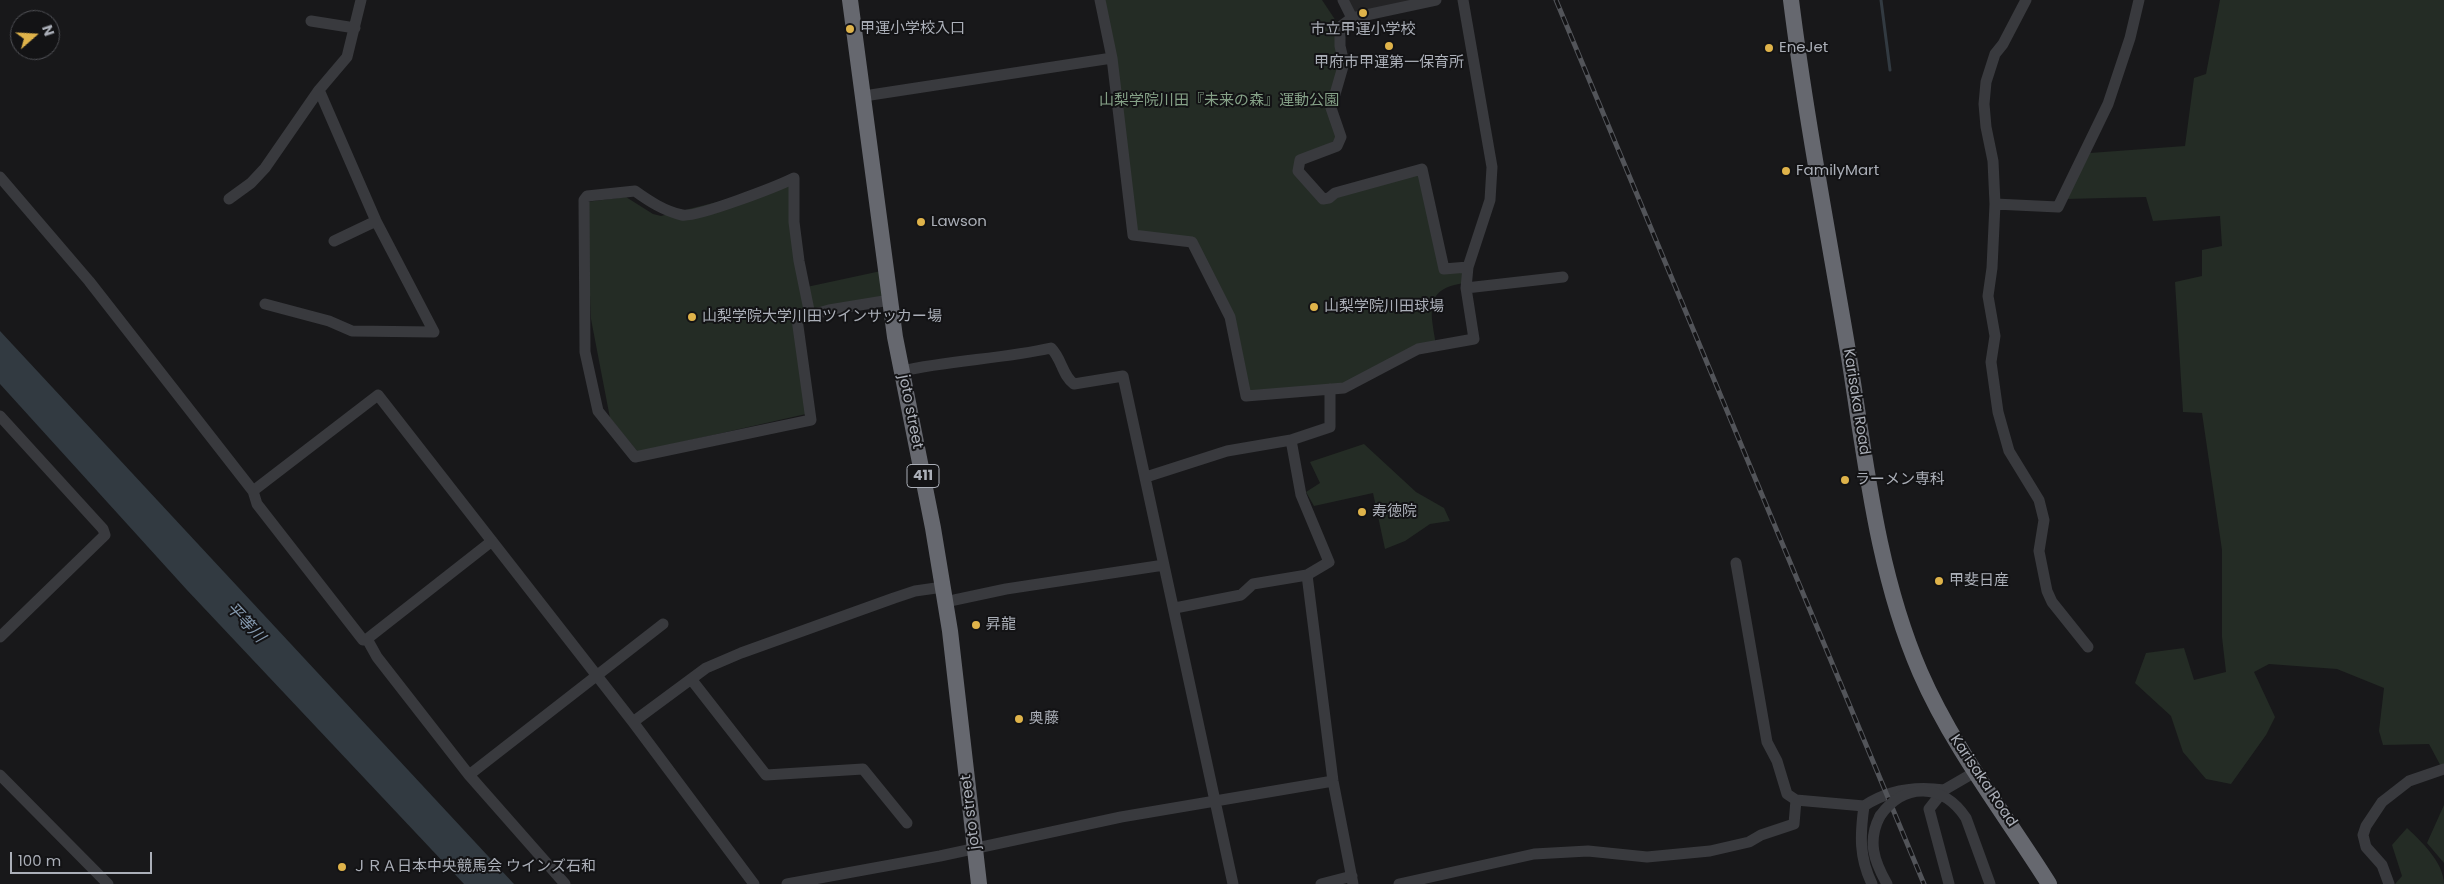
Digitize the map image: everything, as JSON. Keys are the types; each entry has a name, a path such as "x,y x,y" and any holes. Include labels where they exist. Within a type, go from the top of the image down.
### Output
{"highway":[{"name":"joto street","path":"850,0 890,300 944,595 979,884"},
{"name":"Karisaka Road","path":"1791,0 1884,563 1892,596 1919,670 1942,719 2049,884"}],"street":[{"path":"229,199 251,183 265,168 319,90 347,57 360,0"},
{"path":"1100,0 1112,58 1133,235 1192,242 1230,317 1246,396 1344,388 1418,348 1474,339 1466,288 1468,267 1490,200 1492,167 1463,0"},
{"path":"1343,0 1352,18"},
{"path":"1436,0 1352,18 1340,27 1340,46 1344,63 1331,108 1341,137 1337,146 1300,160 1298,171 1323,199 1328,198 1335,192 1422,170 1444,269 1468,267"},
{"path":"2026,0 2003,44 1995,54 1986,82 1984,104 1986,127 1993,161 1995,204 1992,268 1988,296 1995,336 1991,362 1998,412 2009,452 2038,500 2044,528 2039,551 2047,591 2052,602 2088,648"},
{"path":"1995,204 2058,207 2108,104 2130,38 2139,0"},
{"path":"311,21 355,28"},
{"path":"864,96 1112,58"},
{"path":"265,304 329,320 352,331 434,332 376,220 319,90"},
{"path":"0,176 89,281 253,490 257,504 363,640 367,639 492,541"},
{"path":"810,315 799,261 794,222 794,178 770,190 746,196 700,214 684,216 654,205 634,191 587,196 584,200 585,352 598,411 635,458 811,420 796,319 890,300"},
{"path":"334,241 376,220"},
{"path":"1466,288 1563,277"},
{"path":"902,371 928,365 1023,355 1051,348 1059,356 1068,380 1074,384 1123,376 1233,884"},
{"path":"1146,477 1228,451 1291,440 1330,427 1330,389"},
{"path":"253,490 378,395 633,722 754,884"},
{"path":"0,416 103,529 105,535 0,637"},
{"path":"1174,608 1241,596 1253,584 1307,575 1330,562 1301,495 1291,440"},
{"path":"1736,563 1767,742 1777,761 1786,794 1796,800 1864,806 1886,794 1929,787 1944,790"},
{"path":"633,722 706,668 746,651 908,594 944,595 1006,589 1164,565"},
{"path":"1307,575 1333,781 1352,880 1321,884"},
{"path":"469,775 663,624"},
{"path":"367,639 376,657 469,775 565,884"},
{"path":"691,679 766,775 863,769 907,823"},
{"path":"2389,884 2382,864 2366,847 2363,835 2366,826 2382,802 2409,781 2444,769"},
{"path":"1948,884 1929,809 1944,790 1976,772"},
{"path":"0,775 108,884"},
{"path":"787,884 940,856 1121,817 1333,781"},
{"path":"1887,884 1873,851 1872,841 1876,822 1894,799 1913,792 1930,792 1950,800 1966,818 1990,884"},
{"path":"1399,884 1534,854 1588,851 1647,857 1710,851 1749,842 1761,834 1794,824 1796,800"},
{"path":"1864,806 1860,839 1864,867 1872,884"}],"shaded area":[{"name":"市立甲運小学校","path":"1343,0 1436,0 1352,18"}],"green space":[{"name":"山梨学院川田『未来の森』運動公園","path":"1100,0 1322,0 1340,27 1344,63 1331,108 1341,137 1300,160 1298,171 1323,199 1422,169 1444,268 1468,267 1465,283 1442,290 1436,296 1433,303 1432,312 1436,344 1344,388 1246,396 1237,344 1192,242 1133,235"},
{"path":"2220,0 2444,0 2444,772 2429,744 2383,745 2379,731 2384,688 2337,669 2269,664 2254,672 2275,717 2266,735 2231,784 2206,779 2183,752 2171,716 2135,683 2146,653 2184,648 2194,680 2226,672 2222,637 2222,550 2202,413 2183,412 2175,282 2202,276 2202,250 2222,246 2220,216 2153,221 2146,197 2065,199 2090,153 2185,146 2194,78 2206,74"},
{"name":"山梨学院大学川田ツインサッカー場","path":"789,184 802,288 881,271 884,299 793,316 806,414 638,452 610,418 591,319 586,202 626,197 653,214 661,216"},
{"path":"1364,444 1416,492 1444,508 1450,521 1430,524 1405,541 1385,549 1373,493 1314,506 1306,492 1320,483 1310,462"},
{"path":"2444,805 2444,863 2427,843"},
{"path":"2407,828 2431,853 2440,868 2444,884 2395,884 2402,876 2392,845"}],"water":[{"name":"平等川","path":"0,331 514,884 464,884 187,590 0,384"}],"waterway":[{"path":"1881,0 1890,70"}],"railway":[{"path":"1556,0 1924,884"}],"place":[{"name":"市立甲運小学校","path":"1363,13"},
{"name":"甲運小学校入口","path":"850,29"},
{"name":"甲府市甲運第一保育所","path":"1389,46"},
{"name":"EneJet","path":"1769,48"},
{"name":"FamilyMart","path":"1786,171"},
{"name":"Lawson","path":"921,222"},
{"name":"山梨学院川田球場","path":"1314,307"},
{"name":"山梨学院大学川田ツインサッカー場","path":"692,317"},
{"name":"ラーメン専科","path":"1845,480"},
{"name":"寿徳院","path":"1362,512"},
{"name":"甲斐日産","path":"1939,581"},
{"name":"昇龍","path":"976,625"},
{"name":"奥藤","path":"1019,719"},
{"name":"ＪＲＡ日本中央競馬会 ウインズ石和","path":"342,867"}]}
